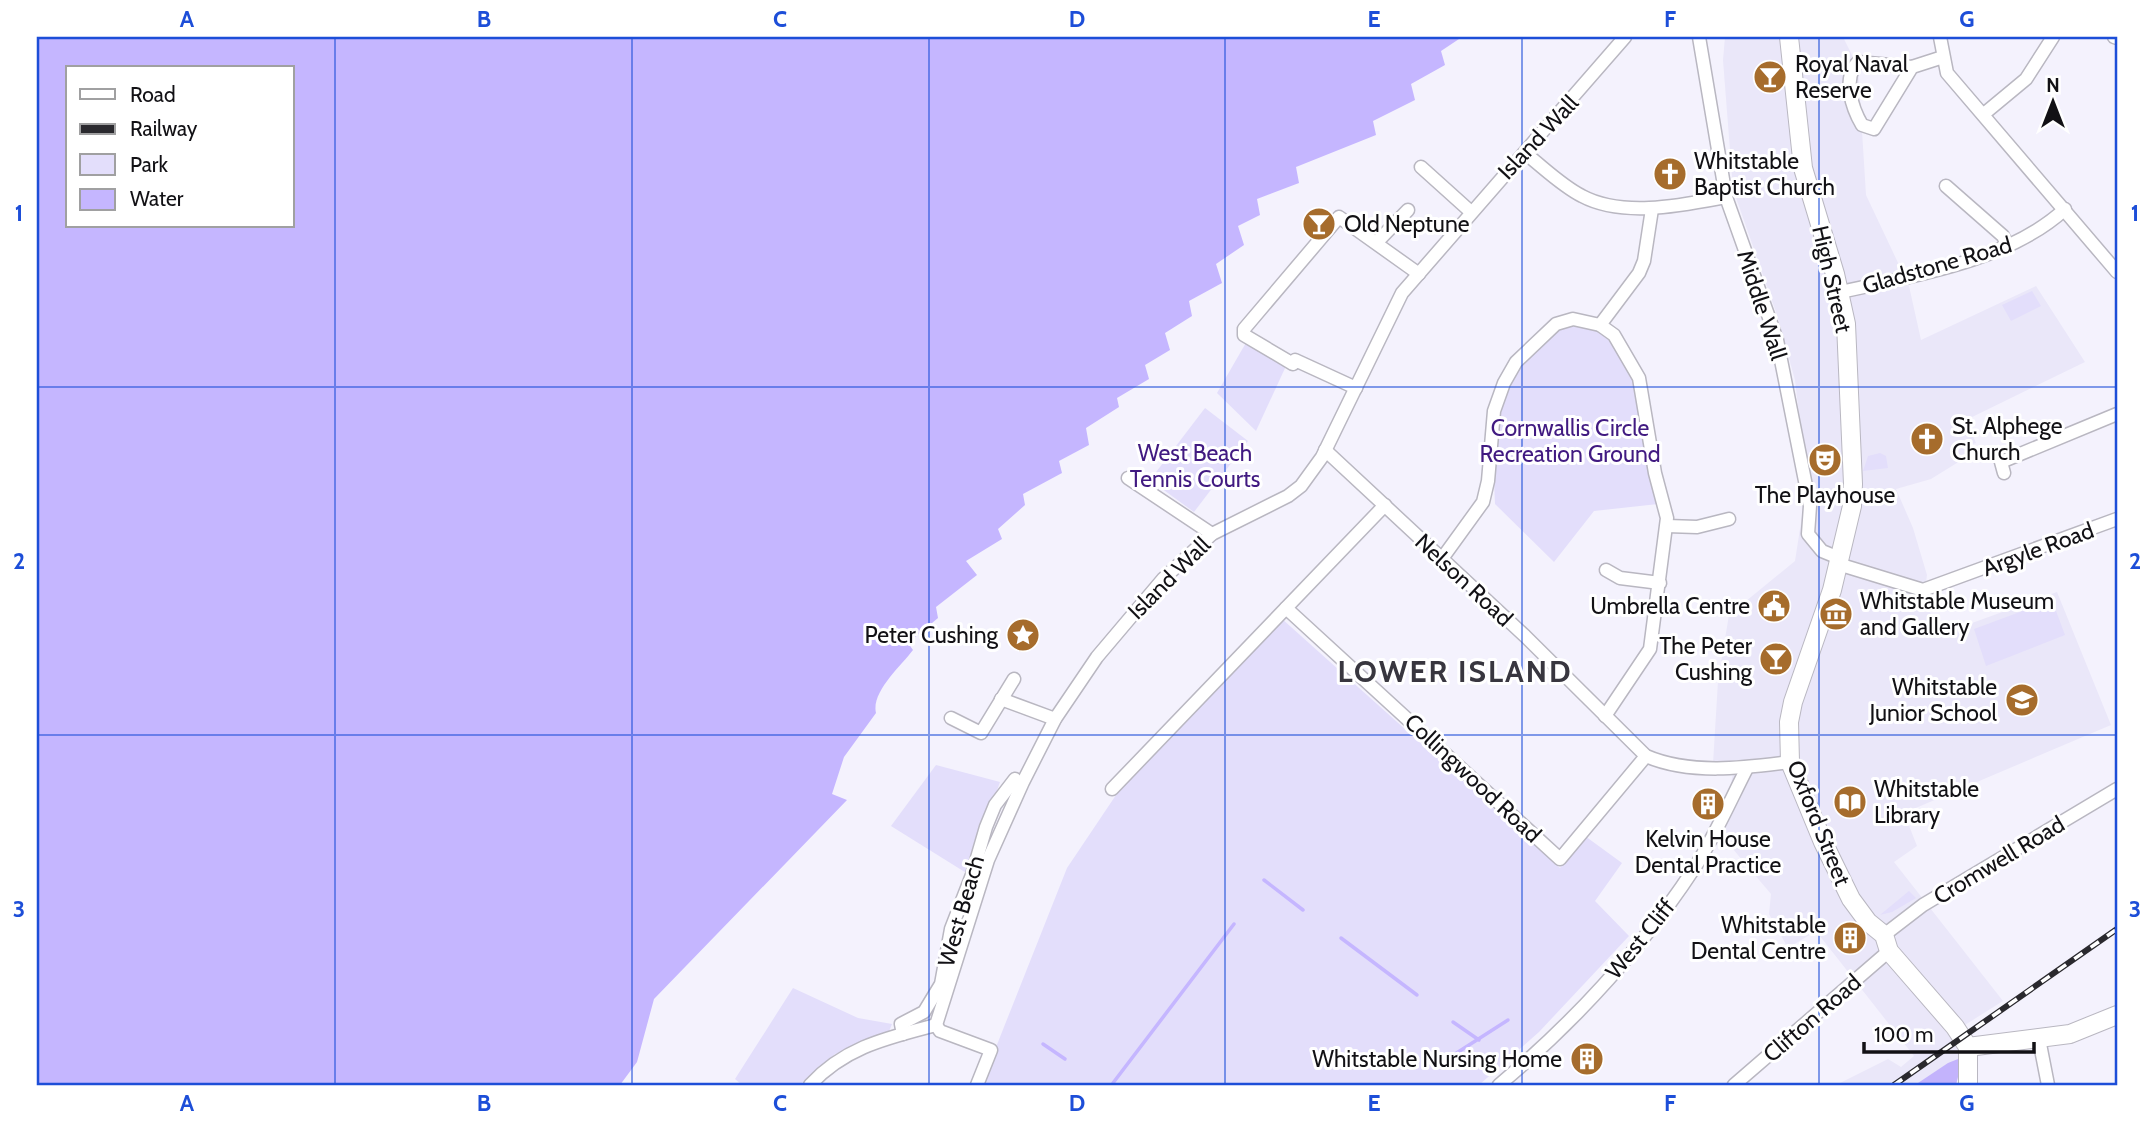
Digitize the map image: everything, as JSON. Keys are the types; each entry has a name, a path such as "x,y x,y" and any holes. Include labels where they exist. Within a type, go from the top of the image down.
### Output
{"main road":[{"name":"High Street","path":"1789,37 1803,168 1840,292 1849,357 1852,506 1839,561"},
{"name":"Oxford Street","path":"1839,561 1793,702 1788,730 1790,762 1838,876 1868,922 1955,1027 1968,1047"},
{"path":"1968,1085 1968,1047 2070,1034 2117,1015"}],"street":[{"name":"Island Wall","path":"936,1025 988,860 1055,719 1119,628 1163,579 1212,534 1288,496 1301,486 1325,450 1398,300 1497,181 1506,178 1625,37"},
{"name":"Middle Wall","path":"1699,37 1726,197 1776,340 1810,506 1808,534 1822,551 1839,561"},
{"path":"1940,37 1947,73 1985,113 2117,272"},
{"path":"1985,113 2026,79 2053,37"},
{"path":"1912,67 1874,128 1861,125 1853,110 1852,68 1858,62 1912,67 1943,57"},
{"path":"1526,154 1580,195 1593,201 1652,209 1726,197"},
{"path":"1421,167 1471,212"},
{"path":"1945,186 2003,236 2008,247"},
{"path":"1600,325 1639,273 1644,261 1652,209"},
{"name":"Gladstone Road","path":"1840,292 1906,278 2008,247 2035,233 2065,209"},
{"path":"1377,242 1408,210"},
{"path":"1356,388 1295,360 1293,364 1244,335 1244,329 1339,217 1419,274"},
{"path":"1441,559 1483,502 1488,481 1494,411 1504,383 1516,362 1541,335 1556,324 1573,319 1600,325 1614,335 1639,377 1667,526 1650,649 1605,716"},
{"path":"2004,472 2001,462 2117,414"},
{"name":"Nelson Road","path":"1325,450 1646,755 1662,763 1683,766 1747,768 1790,762"},
{"path":"1128,478 1212,534"},
{"path":"1112,789 1385,505"},
{"path":"1667,526 1697,527 1729,519"},
{"name":"Argyle Road","path":"1839,561 1928,589 2117,519"},
{"path":"1606,569 1620,578 1660,583"},
{"name":"Collingwood Road","path":"1286,608 1560,859 1646,755"},
{"path":"951,718 981,733 1014,679"},
{"path":"1001,699 1055,719"},
{"name":"West Cliff","path":"1499,1085 1586,1004 1672,900 1696,865 1747,768"},
{"name":"West Beach","path":"903,1034 901,1024 923,1012 941,984 948,940 986,827 995,805 1015,779"},
{"name":"Cromwell Road","path":"1886,943 1923,905 2117,789"},
{"name":"Clifton Road","path":"1734,1085 1886,943"},
{"path":"810,1085 830,1065 851,1051 936,1025 940,1031 991,1050 977,1085"},
{"path":"2039,1039 2048,1085"}],"shaded area":[{"path":"1725,37 1843,37 1858,67 1866,195 1909,286 1921,340 2036,286 2085,362 1966,420 1976,443 1969,445 1973,453 1931,479 1896,489 1913,528 1927,575 1924,597 1939,635 2057,592 2111,725 1904,813 1917,846 1894,862 2003,1001 1949,1035 1963,1057 1956,1085 1836,1085 1888,1059 1901,1067 1914,1056 1816,931 1788,948 1769,914 1771,894 1721,835 1735,763 1713,764 1718,681 1729,615 1795,561 1807,484 1795,380 1777,315 1733,189 1723,60"},
{"path":"1963,1057 1956,1085 1915,1085 1948,1063"}],"green space":[{"path":"2032,291 2041,306 2011,321 2002,305"},
{"name":"Cornwallis Circle Recreation Ground","path":"1573,325 1595,327 1611,339 1624,357 1641,406 1658,504 1594,511 1554,562 1495,504 1494,462 1499,420 1513,381 1538,347 1550,336"},
{"name":"West Beach Tennis Courts","path":"1247,341 1286,366 1256,431 1217,393"},
{"name":"West Beach Tennis Courts","path":"1205,408 1248,441 1194,512 1150,480"},
{"path":"1880,453 1886,456 1888,468 1863,471 1868,456"},
{"path":"2052,600 2065,635 1986,666 1974,629"},
{"path":"1281,618 1560,868 1585,836 1622,863 1595,901 1629,936 1539,1032 1479,1085 981,1085 1067,868 1116,795"},
{"path":"936,765 1000,782 968,874 891,826"},
{"path":"1909,891 1916,898 1892,912 1880,915"},
{"path":"793,988 858,1018 892,1024 888,1034 835,1054 800,1085 742,1085 735,1079"}],"water":[{"path":"37,37 1462,37 1441,51 1445,65 1411,84 1415,100 1373,121 1376,135 1296,167 1299,183 1257,199 1260,215 1238,226 1244,245 1216,264 1222,283 1189,301 1192,316 1165,333 1170,350 1145,365 1149,379 1117,398 1119,407 1086,428 1089,445 1059,461 1062,473 1023,494 1025,505 998,529 1002,539 966,561 977,575 936,607 938,618 908,643 913,650 882,688 876,713 844,757 832,794 847,800 654,999 637,1062 620,1085 37,1085"}],"waterway":[{"path":"1264,880 1303,910"},
{"path":"1113,1083 1234,924"},
{"path":"1341,938 1417,995"},
{"path":"1455,1054 1508,1020"},
{"path":"1453,1022 1479,1040"},
{"path":"1043,1044 1065,1059"}],"railway":[{"path":"1894,1085 2117,929"}],"place":[{"name":"Royal Naval Reserve","path":"1770,77"},
{"name":"Whitstable Baptist Church","path":"1670,174"},
{"name":"Old Neptune","path":"1319,224"},
{"name":"St. Alphege Church","path":"1927,439"},
{"name":"The Playhouse","path":"1825,460"},
{"name":"Umbrella Centre","path":"1774,606"},
{"name":"Whitstable Museum and Gallery","path":"1836,614"},
{"name":"Peter Cushing","path":"1023,635"},
{"name":"The Peter Cushing","path":"1776,659"},
{"name":"Whitstable Junior School","path":"2022,700"},
{"name":"Whitstable Library","path":"1850,802"},
{"name":"Kelvin House Dental Practice","path":"1708,804"},
{"name":"Whitstable Dental Centre","path":"1850,938"},
{"name":"Whitstable Nursing Home","path":"1587,1059"}],"district":[{"name":"LOWER ISLAND","path":"1455,671"}]}
